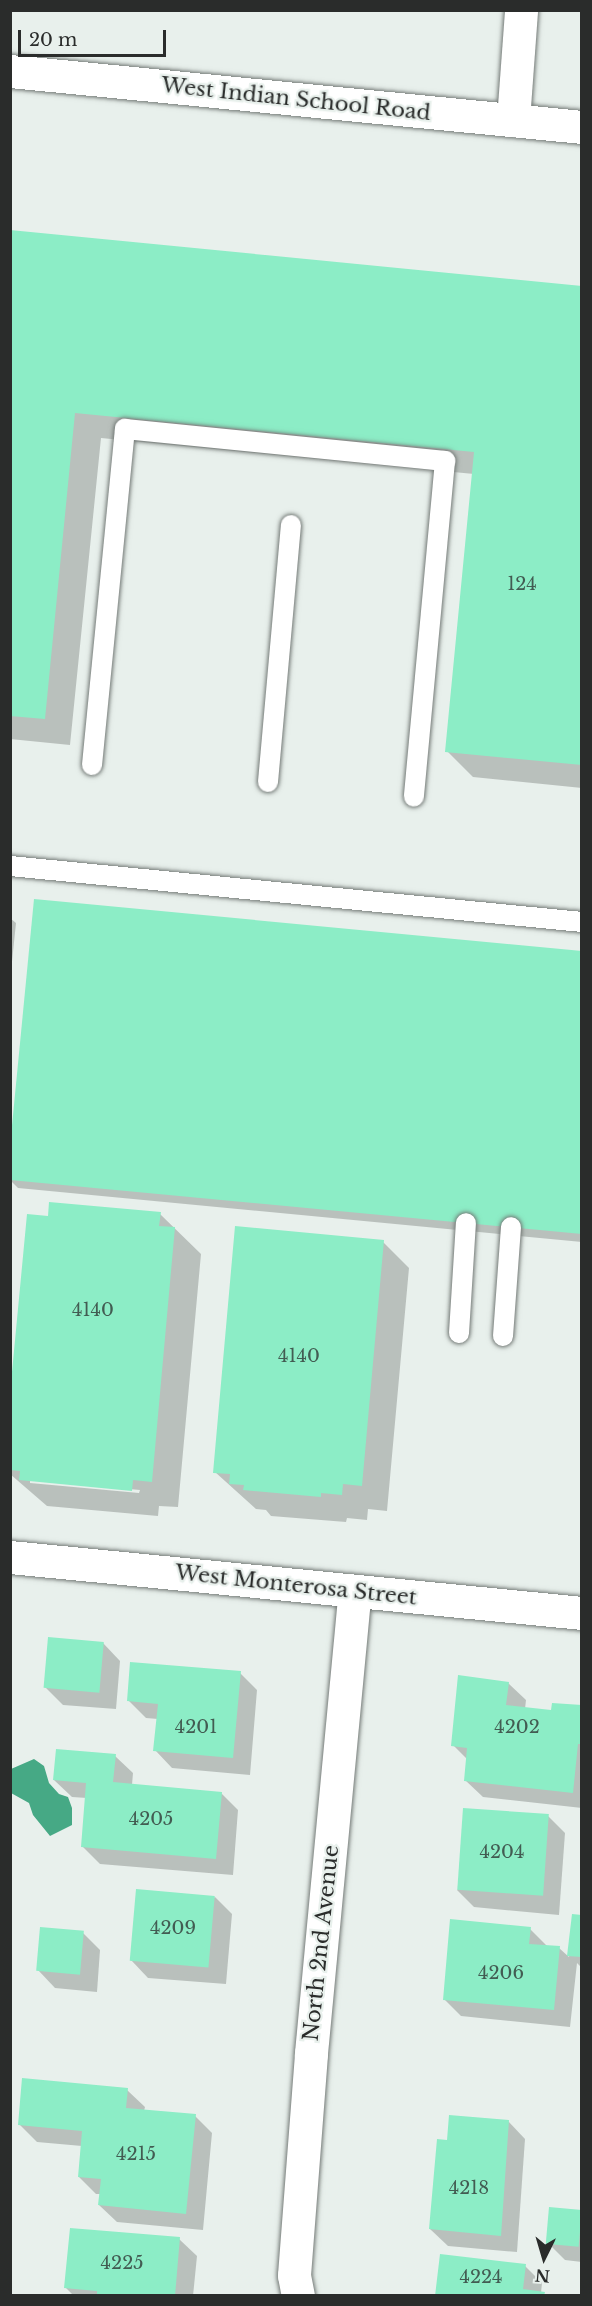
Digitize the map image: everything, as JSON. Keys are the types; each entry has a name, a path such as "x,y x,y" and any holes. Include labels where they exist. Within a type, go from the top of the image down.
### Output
{"street":[{"path":"513,120 521,10"},
{"name":"West Indian School Road","path":"10,72 582,127"},
{"name":"West Monterosa Street","path":"10,1557 582,1613"},
{"name":"North 2nd Avenue","path":"298,2295 294,2275 311,2053 355,1591"}],"lane":[{"path":"92,765 125,429 445,461 414,797"},
{"path":"268,782 291,525"},
{"path":"10,866 582,922"},
{"path":"459,1333 466,1223"},
{"path":"503,1336 511,1227"}],"shaded area":[{"path":"34,1759 44,1766 49,1783 59,1794 68,1797 72,1808 72,1825 50,1836 33,1815 29,1803 11,1793 11,1769"}],"building":[{"path":"10,230 582,286 582,765 445,752 474,452 75,413 45,719 10,716"},
{"path":"34,899 582,951 582,1234 10,1180 10,1146"},
{"path":"49,1202 161,1212 159,1226 175,1227 152,1482 133,1480 132,1491 19,1480 20,1471 10,1470 10,1393 27,1214 48,1216"},
{"path":"235,1226 384,1240 362,1486 343,1484 342,1495 321,1493 321,1497 243,1490 244,1485 229,1484 230,1474 213,1473"},
{"path":"48,1637 104,1642 99,1693 44,1688"},
{"path":"130,1662 241,1671 233,1758 153,1751 158,1704 127,1701"},
{"path":"458,1675 509,1682 506,1705 551,1710 552,1703 582,1705 582,1744 578,1744 573,1793 464,1781 467,1748 451,1746"},
{"path":"56,1749 116,1754 113,1782 222,1792 216,1859 81,1847 86,1783 53,1780"},
{"path":"463,1808 549,1814 543,1896 457,1890"},
{"path":"136,1889 215,1896 208,1968 130,1961"},
{"path":"572,1914 582,1915 582,1957 567,1956"},
{"path":"450,1919 531,1927 529,1944 560,1946 554,2010 443,2000"},
{"path":"40,1927 84,1931 80,1975 36,1971"},
{"path":"22,2078 128,2088 126,2108 196,2114 186,2214 98,2205 101,2179 78,2177 82,2131 18,2125"},
{"path":"449,2115 509,2120 501,2236 429,2229 437,2139 447,2140"},
{"path":"549,2207 582,2210 579,2247 546,2244"},
{"path":"70,2228 180,2237 175,2296 97,2296 97,2291 64,2288"},
{"path":"440,2254 526,2264 523,2289 545,2292 544,2296 435,2296"}]}
